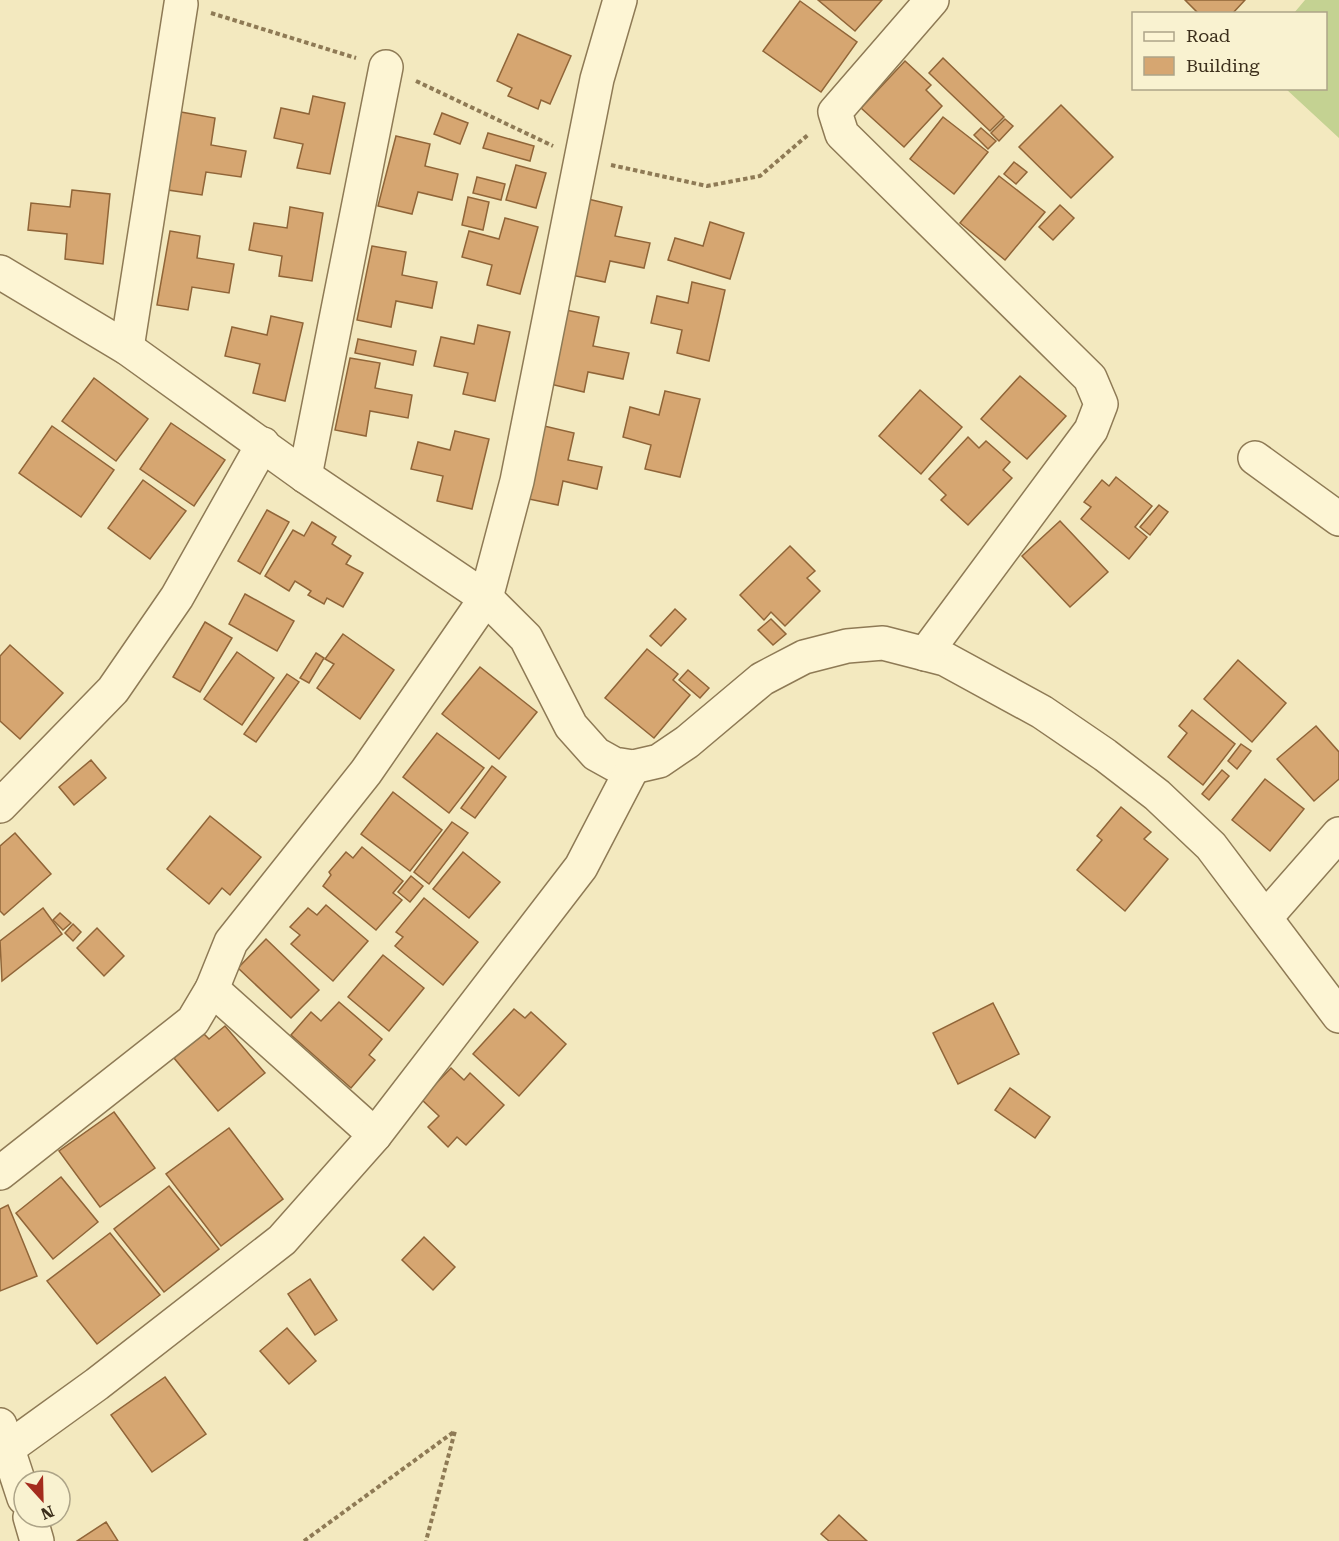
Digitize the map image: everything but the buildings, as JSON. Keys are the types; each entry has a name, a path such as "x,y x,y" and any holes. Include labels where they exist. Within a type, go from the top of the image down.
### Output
{"street":[{"path":"0,1173 193,1021 212,988 231,942 366,772 486,598 517,481 597,79 620,0"},
{"path":"925,654 1091,430 1101,404 1090,378 842,134 835,112 932,0"},
{"path":"127,348 180,4"},
{"path":"305,476 386,67"},
{"path":"0,272 127,348 305,476 486,598 526,638 571,726 596,754 614,764 633,767 659,761 687,742 724,708 762,679 804,657 847,646 883,643 945,659 1042,712 1106,755 1157,795 1211,846 1266,916 1339,1016"},
{"path":"0,806 113,690 177,597 262,444"},
{"path":"1255,458 1339,519"},
{"path":"13,1469 3,1442 282,1240 375,1135 581,867 633,767"},
{"path":"1266,916 1339,834"},
{"path":"212,988 375,1135"}],"path":[{"path":"180,4 386,67 581,159 707,186 760,176 835,112"},
{"path":"304,1541 455,1431 426,1541"}],"green space":[{"path":"1305,0 1339,0 1339,138 1287,90 1327,90 1327,12 1295,12"}]}
